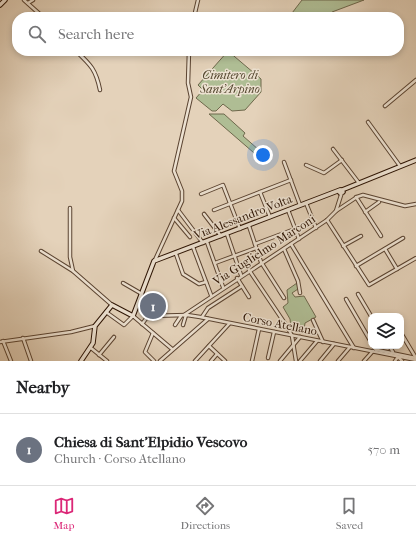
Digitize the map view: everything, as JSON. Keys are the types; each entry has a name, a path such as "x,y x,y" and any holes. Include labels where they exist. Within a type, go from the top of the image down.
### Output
{"street":[{"path":"0,5 5,0"},
{"path":"24,0 38,12"},
{"path":"28,3 34,0"},
{"path":"195,12 198,0"},
{"path":"81,56 92,66 96,74 100,90"},
{"path":"106,312 124,325 132,316 154,261 182,201 182,191 174,171 191,97 188,83 189,56"},
{"path":"385,106 416,80"},
{"path":"368,122 400,166"},
{"path":"333,149 359,183"},
{"path":"306,166 324,172 342,160"},
{"name":"Via Alessandro Volta","path":"154,261 176,254 306,203 341,192 359,183 416,160"},
{"path":"284,162 301,205"},
{"path":"214,210 291,180"},
{"path":"201,194 223,185 240,229"},
{"path":"260,192 270,217"},
{"name":"Via Guglielmo Marconi","path":"183,315 223,287 327,220 336,211 341,192"},
{"path":"336,211 356,197 367,195 406,206 416,204"},
{"path":"356,197 381,236"},
{"path":"365,212 379,202"},
{"path":"306,203 316,228"},
{"path":"70,208 70,257 73,271"},
{"path":"178,210 206,242 223,287"},
{"path":"288,210 299,239"},
{"path":"204,214 222,236"},
{"path":"174,218 190,237"},
{"path":"327,220 369,285 416,258"},
{"path":"249,226 261,262 284,298"},
{"path":"215,263 295,229"},
{"path":"227,234 242,276"},
{"path":"343,246 361,236"},
{"path":"356,266 403,238"},
{"path":"291,244 352,348 338,361"},
{"path":"193,247 211,296"},
{"path":"284,248 298,281 300,294"},
{"path":"385,249 397,269"},
{"path":"41,251 73,271 112,305 132,316 172,349"},
{"path":"176,254 183,274 199,284 206,282"},
{"path":"249,270 292,336 296,361"},
{"path":"237,278 249,297"},
{"path":"124,283 142,294"},
{"path":"202,317 208,308 242,286"},
{"path":"358,294 369,313"},
{"path":"346,299 368,337"},
{"path":"81,361 91,348 95,326 112,305"},
{"path":"188,312 191,315"},
{"path":"183,315 183,325"},
{"path":"175,325 183,315"},
{"name":"Corso Atellano","path":"142,324 148,316 191,315 229,324 374,351 408,360 416,359"},
{"path":"160,361 208,319"},
{"path":"313,320 323,342"},
{"path":"195,361 229,324"},
{"path":"10,361 2,341 70,332 95,326"},
{"path":"252,361 259,329"},
{"path":"268,358 274,332"},
{"path":"152,333 145,352 154,361"},
{"path":"99,354 114,337"},
{"path":"280,361 300,337"},
{"path":"23,338 31,361"},
{"path":"404,338 416,359"},
{"path":"300,361 318,341"},
{"path":"320,361 334,344"},
{"path":"208,346 225,361"},
{"path":"91,348 107,361"},
{"path":"391,349 393,353"},
{"path":"364,361 374,351 393,353 416,359"},
{"path":"211,361 217,354"},
{"path":"395,361 398,357 402,361"}],"green space":[{"path":"302,0 364,0 332,12 293,12"},
{"name":"Cimitero di Sant'Arpino","path":"224,56 234,56 261,79 261,92 245,110 232,111 223,104 216,111 212,111 196,98 203,90 198,85"},
{"path":"209,114 224,114 245,133 243,136 267,157 261,159"},
{"path":"297,283 298,289 292,293 295,297 304,296 316,317 305,323 304,330 291,328 290,319 283,307 288,303 287,290"}],"place":[{"name":"Chiesa di Sant'Elpidio Vescovo","path":"153,306"}]}
